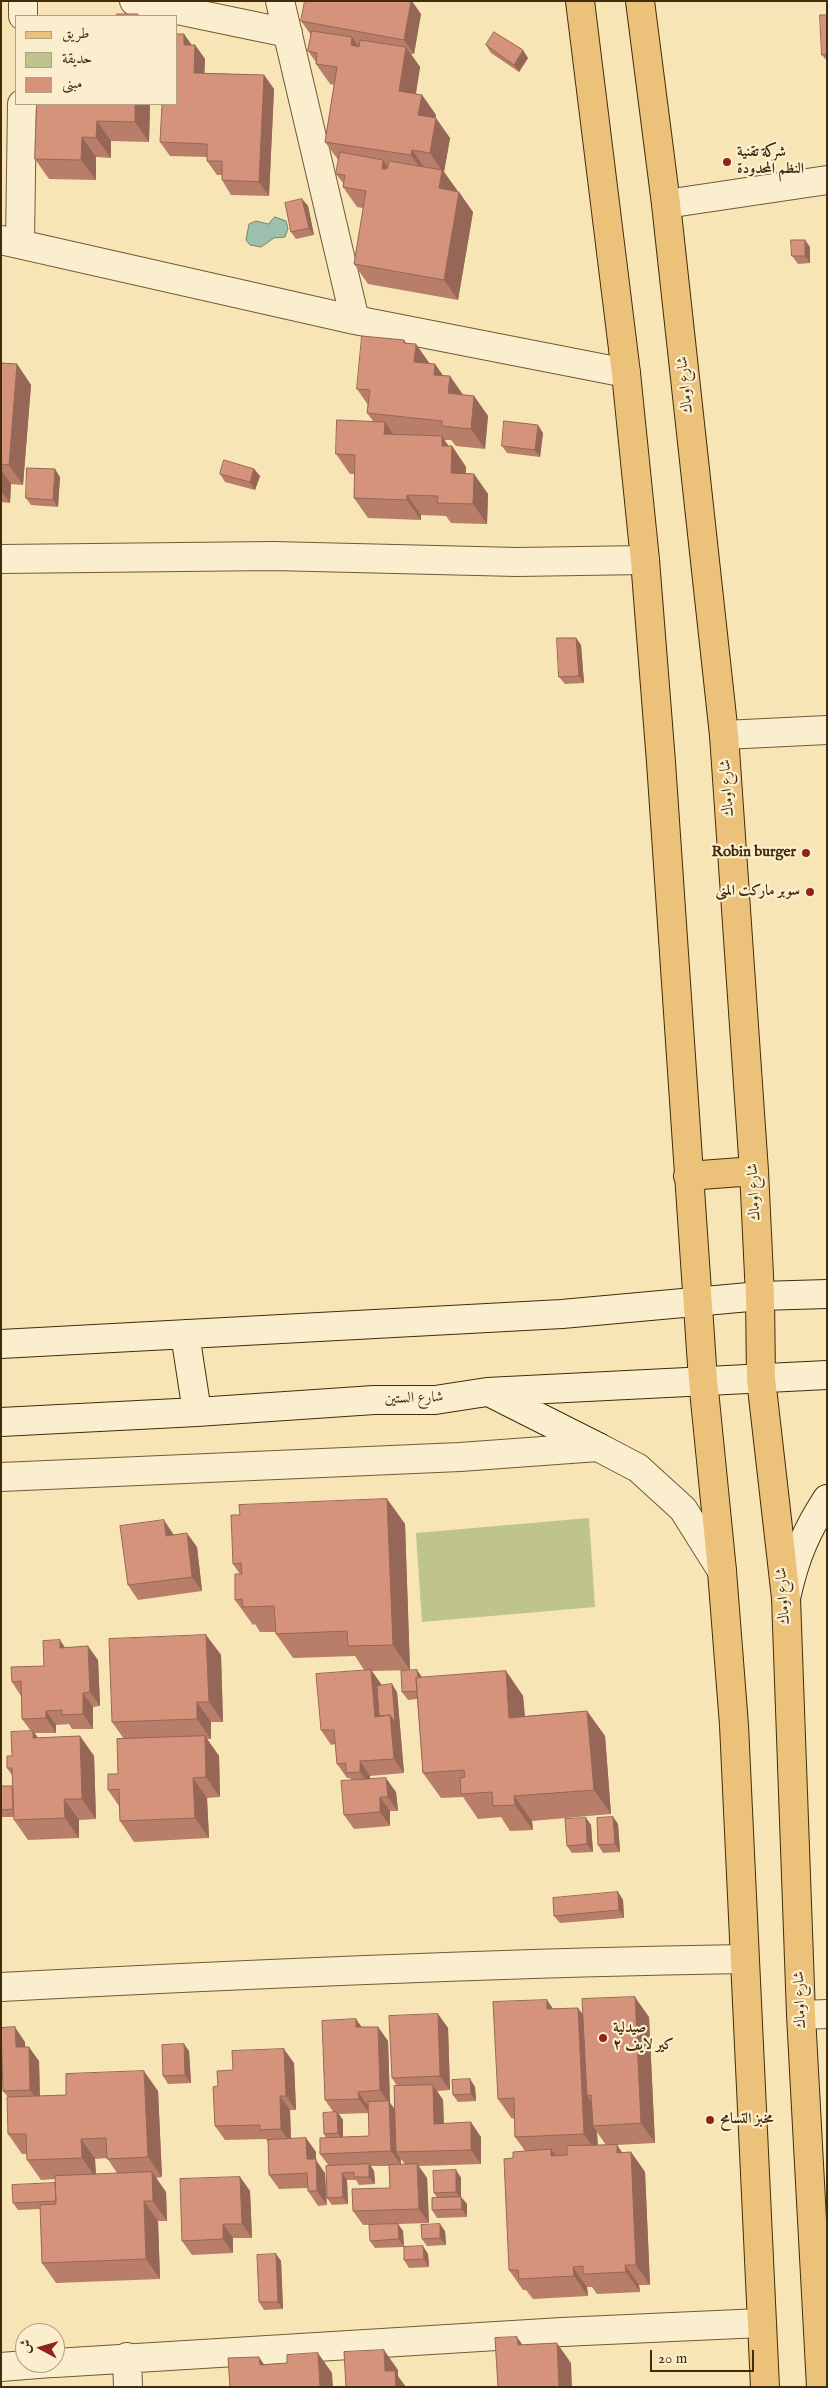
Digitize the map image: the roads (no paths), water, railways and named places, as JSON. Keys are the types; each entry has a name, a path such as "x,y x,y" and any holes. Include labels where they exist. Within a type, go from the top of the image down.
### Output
{"main road":[{"path":"580,1 626,373 661,762 697,1301 734,1725 743,1959 765,2387"},
{"name":"شارع اوماك","path":"640,1 666,204 724,735 754,1171 760,1296 761,1379 786,1598 814,2014 821,2387"},
{"path":"688,1176 754,1171"}],"street":[{"path":"23,15 24,1"},
{"path":"134,1 288,33"},
{"path":"280,1 354,320"},
{"path":"22,105 11,242 354,320 626,373"},
{"path":"666,204 827,180"},
{"path":"1,558 273,556 517,562 644,560"},
{"path":"724,735 827,730"},
{"path":"1,1344 562,1314 760,1296 827,1294"},
{"path":"185,1334 197,1412"},
{"name":"شارع الستين","path":"1,1422 197,1412 374,1400 435,1400 487,1392 703,1380 761,1379 827,1374"},
{"path":"487,1392 638,1468 684,1509 722,1572"},
{"path":"1,1477 460,1457 598,1447"},
{"path":"786,1598 795,1560 811,1522 827,1499"},
{"path":"1,1988 294,1972 508,1964 743,1959"},
{"path":"65,2362 127,2357 761,2323"},
{"path":"127,2357 128,2387"},
{"path":"1,2367 15,2366"}],"place":[{"name":"شركة تقنية النظم المحدودة","path":"727,162"},
{"name":"Robin burger","path":"806,853"},
{"name":"سوبر ماركت المنى","path":"810,892"},
{"name":"صيدلية كير لايف ٢","path":"603,2038"},
{"name":"مخبز التسامح","path":"710,2120"}]}
